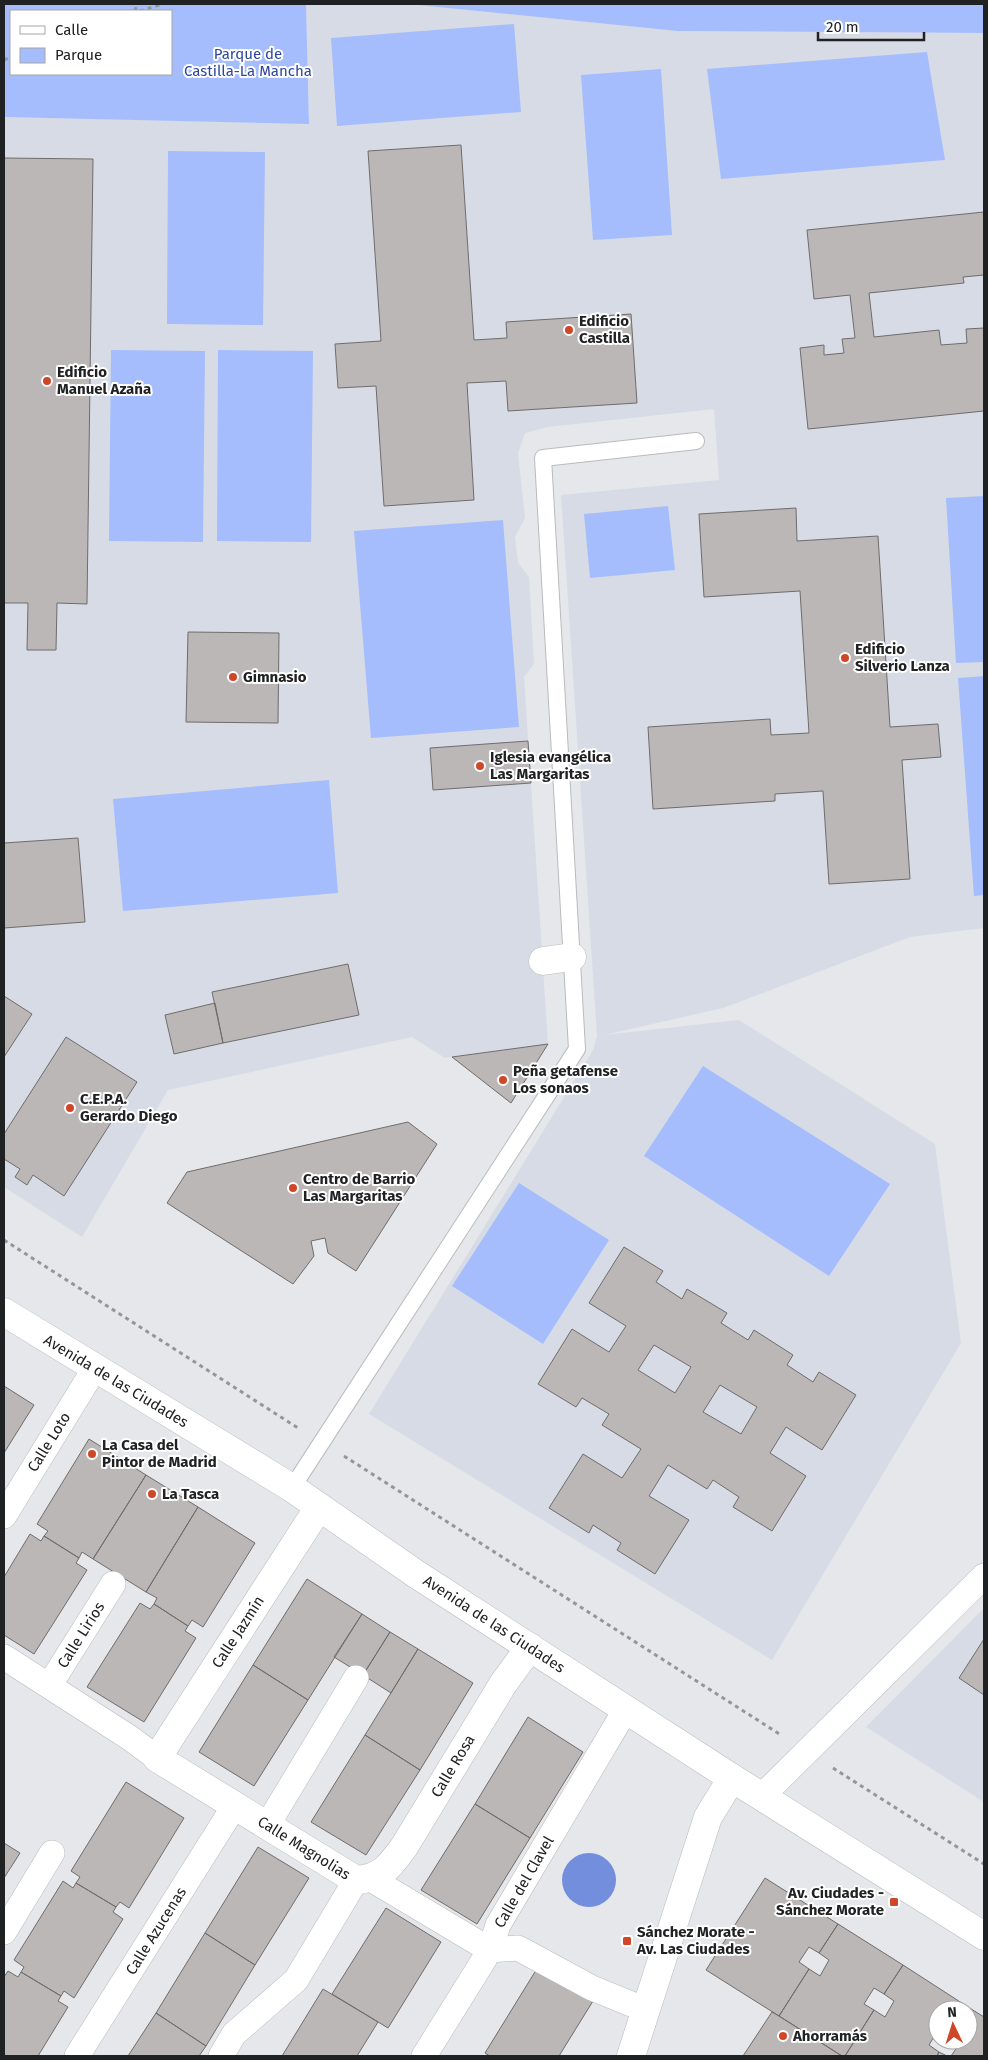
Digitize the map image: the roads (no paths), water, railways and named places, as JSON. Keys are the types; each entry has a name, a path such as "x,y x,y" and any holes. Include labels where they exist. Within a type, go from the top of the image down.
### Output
{"street":[{"path":"543,962 572,957"},
{"name":"Avenida de las Ciudades","path":"4,1312 292,1488 416,1574 732,1778 984,1936"},
{"name":"Calle Loto","path":"4,1516 95,1368"},
{"name":"Calle Jazmín","path":"157,1758 319,1507"},
{"path":"762,1796 984,1576"},
{"name":"Calle Lirios","path":"49,1686 113,1584"},
{"name":"Calle Rosa","path":"221,2056 234,2034 296,1980 364,1879 392,1864 503,1684 530,1647"},
{"name":"Calle Magnolias","path":"4,1657 130,1738 157,1758 235,1805 490,1950"},
{"path":"268,1824 356,1678"},
{"name":"Calle del Clavel","path":"424,2056 490,1950 498,1925 626,1709"},
{"path":"631,2056 708,1817 732,1778"},
{"name":"Calle Azucenas","path":"78,2056 235,1805"},
{"path":"4,1932 52,1853"},
{"path":"490,1950 518,1948 592,1988 646,2010"}],"lane":[{"path":"292,1488 577,1049 543,458 696,441"}],"place":[{"name":"Edificio Castilla","path":"569,330"},
{"name":"Edificio Manuel Azaña","path":"47,381"},
{"name":"Edificio Silverio Lanza","path":"845,658"},
{"name":"Gimnasio","path":"233,677"},
{"name":"Iglesia evangélica Las Margaritas","path":"480,766"},
{"name":"Peña getafense Los sonaos","path":"503,1080"},
{"name":"C.E.P.A. Gerardo Diego","path":"70,1108"},
{"name":"Centro de Barrio Las Margaritas","path":"293,1188"},
{"name":"La Casa del Pintor de Madrid","path":"92,1454"},
{"name":"La Tasca","path":"152,1494"},
{"name":"Av. Ciudades - Sánchez Morate","path":"894,1902"},
{"name":"Sánchez Morate - Av. Las Ciudades","path":"627,1941"},
{"name":"Ahorramás","path":"783,2036"}],"park label":[{"name":"Parque de Castilla-La Mancha","path":"248,62"}]}
